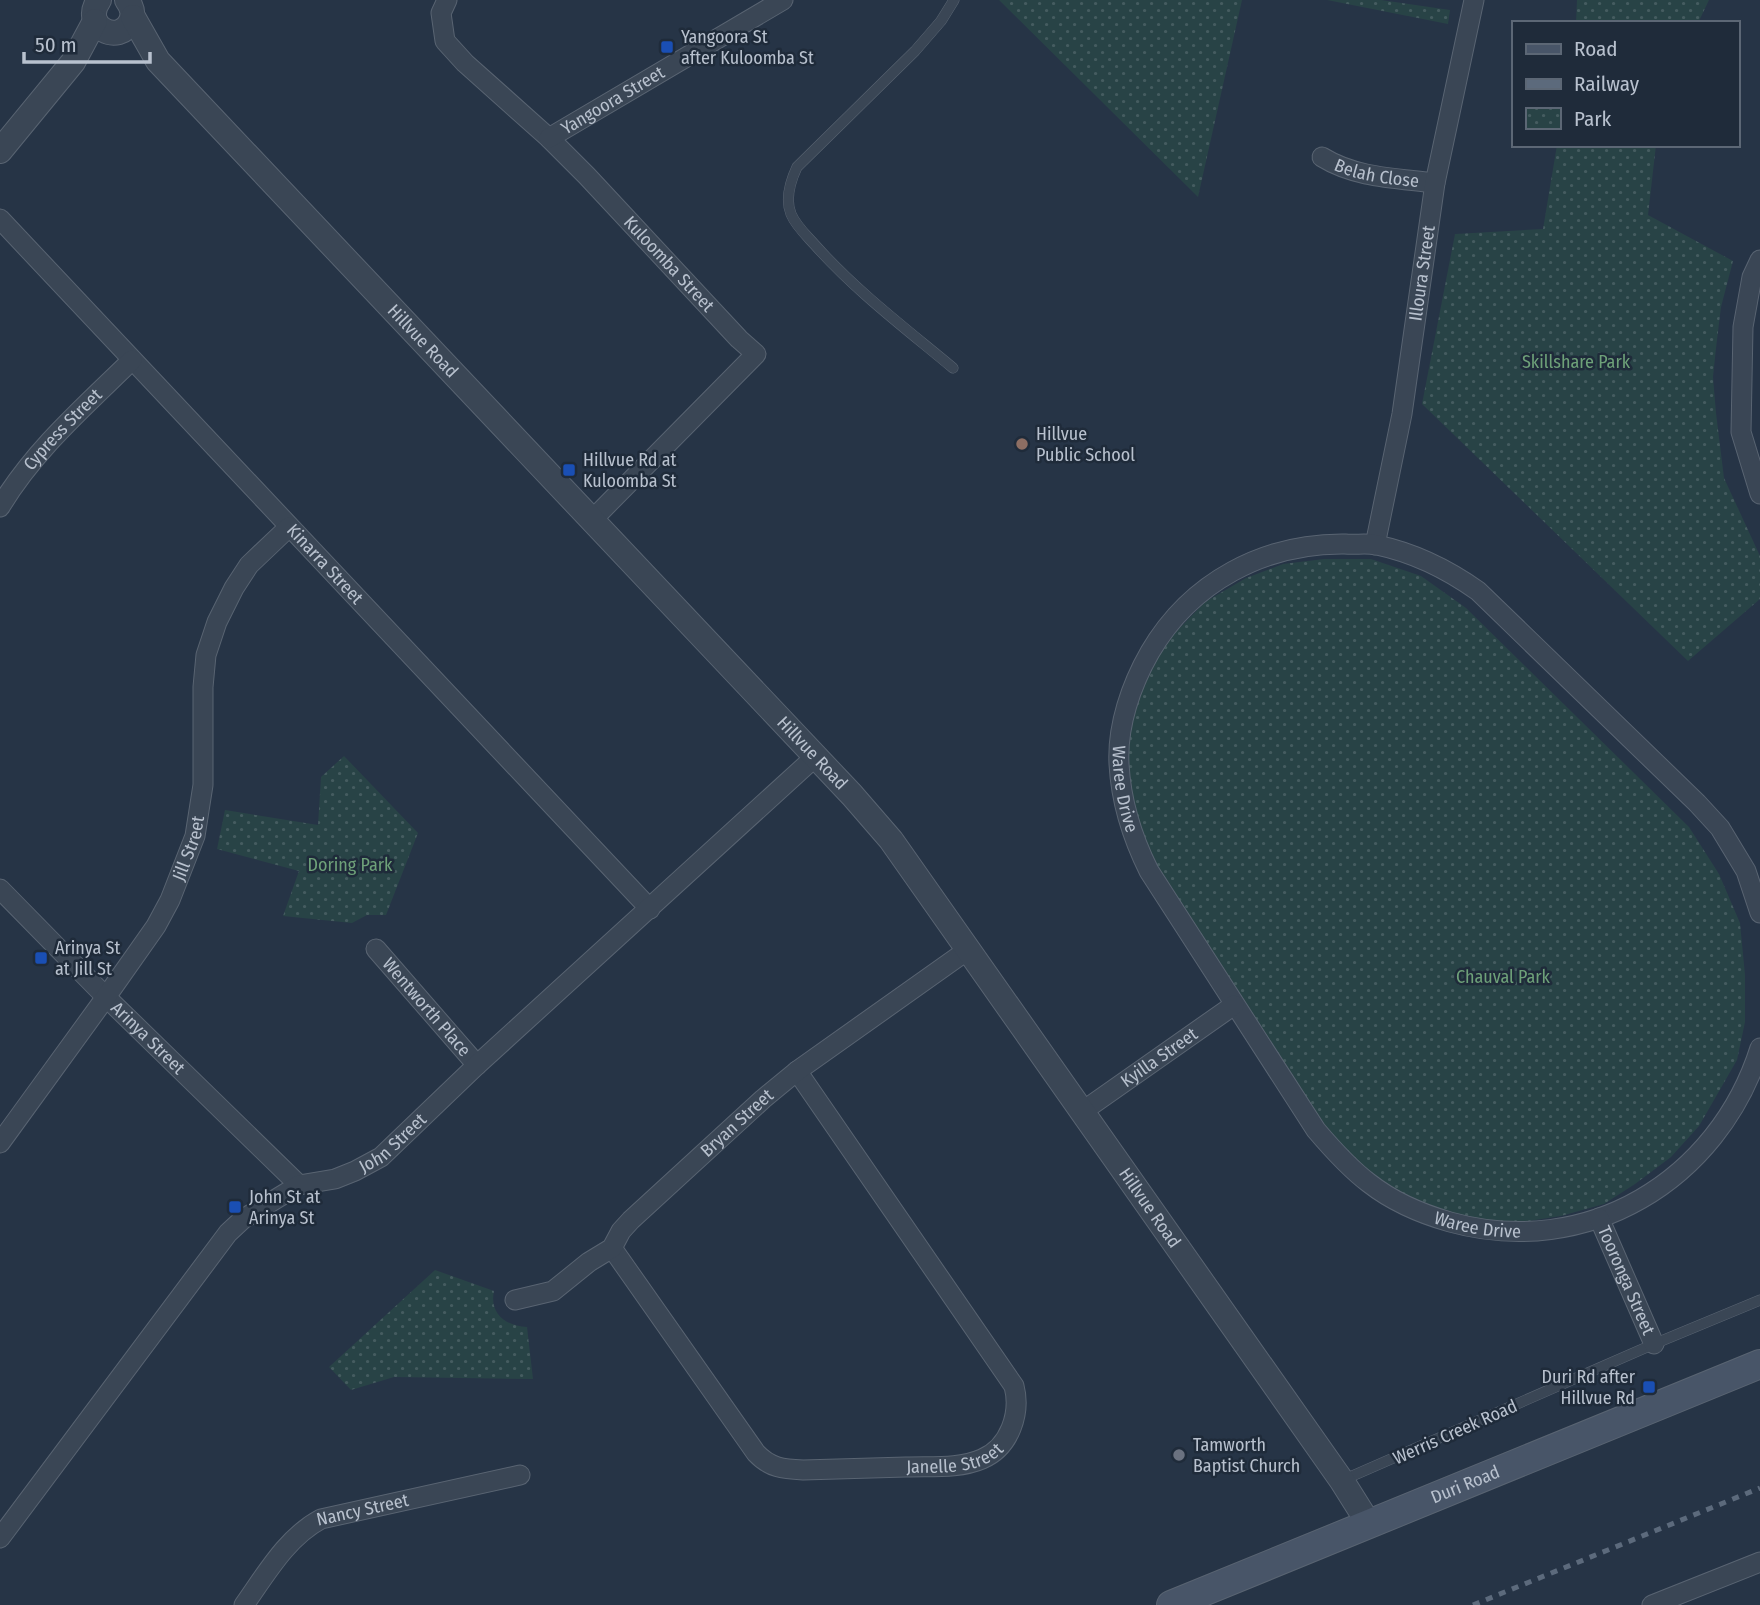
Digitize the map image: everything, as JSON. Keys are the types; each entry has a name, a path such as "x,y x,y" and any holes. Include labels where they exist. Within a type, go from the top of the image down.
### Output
{"main road":[{"name":"Duri Road","path":"1171,1605 1760,1364"}],"street":[{"name":"Kuloomba Street","path":"447,0 441,13 445,41 465,63 549,138 730,330 756,354 593,519"},
{"name":"Yangoora Street","path":"549,138 783,0"},
{"name":"Illoura Street","path":"1375,545 1402,414 1436,183 1474,0"},
{"name":"Hillvue Road","path":"113,12 593,519 891,840 1342,1480 1369,1524"},
{"path":"0,151 113,12"},
{"name":"Belah Close","path":"1322,157 1357,174 1436,183"},
{"name":"Kinarra Street","path":"0,219 650,909"},
{"path":"1760,260 1752,277 1743,327 1741,432 1760,494"},
{"name":"Cypress Street","path":"0,507 16,481 42,449 132,360"},
{"name":"Jill Street","path":"0,1143 106,998 167,907 195,836 204,785 203,687 206,655 217,622 234,588 249,565 289,527"},
{"name":"Waree Drive","path":"1760,913 1746,871 1720,828 1697,803 1478,591 1449,571 1414,556 1375,545 1302,547 1238,568 1206,587 1175,616 1143,663 1129,696 1119,761 1123,797 1134,841 1149,871 1316,1130 1343,1161 1370,1185 1403,1204 1436,1218 1469,1227 1505,1232 1562,1228 1599,1218 1647,1196 1671,1180 1694,1159 1716,1135 1735,1107 1760,1048"},
{"name":"John Street","path":"0,1538 228,1233 243,1219 299,1185 335,1179 381,1157 477,1065 815,757"},
{"name":"Arinya Street","path":"0,889 106,998 299,1185"},
{"name":"Wentworth Place","path":"376,948 477,1065"},
{"name":"Bryan Street","path":"515,1300 553,1291 589,1262 612,1248 631,1220 797,1071 969,949"},
{"name":"Kyilla Street","path":"1083,1111 1234,1005"},
{"name":"Janelle Street","path":"612,1248 756,1453 769,1465 793,1469 945,1466 969,1464 985,1458 998,1448 1012,1427 1015,1416 1014,1386 797,1071"},
{"name":"Tooronga Street","path":"1599,1218 1654,1344"},
{"name":"Nancy Street","path":"244,1605 287,1546 306,1527 321,1519 520,1475"},
{"path":"1652,1605 1760,1562"}],"lane":[{"path":"953,368 863,293 824,255 800,229 791,214 788,198 790,181 797,167 915,51 941,21 954,0"},
{"name":"Werris Creek Road","path":"1342,1480 1760,1300"}],"green space":[{"path":"999,0 1242,0 1198,197"},
{"path":"1327,0 1381,0 1450,10 1448,24"},
{"path":"1577,0 1709,0 1699,21 1576,21"},
{"name":"Skillshare Park","path":"1557,147 1656,147 1648,215 1733,261 1721,307 1713,377 1724,478 1760,556 1760,599 1688,661 1422,404 1455,234 1543,229"},
{"name":"Chauval Park","path":"1324,559 1371,559 1421,576 1466,608 1689,827 1719,874 1740,923 1745,975 1745,1022 1737,1060 1699,1126 1671,1157 1604,1204 1561,1216 1516,1223 1460,1221 1406,1201 1357,1170 1317,1127 1144,854 1124,769 1136,700 1148,672 1170,638 1205,602 1246,578 1283,564"},
{"name":"Doring Park","path":"344,756 418,833 386,915 367,915 352,923 283,916 299,871 217,849 225,810 318,825 321,777"},
{"path":"435,1270 494,1291 494,1306 501,1317 512,1324 527,1327 533,1379 394,1377 351,1390 329,1367"}],"railway":[{"path":"1473,1605 1760,1488"}],"place":[{"name":"Yangoora St after Kuloomba St","path":"667,47"},
{"name":"Hillvue Public School","path":"1022,444"},
{"name":"Hillvue Rd at Kuloomba St","path":"569,470"},
{"name":"Arinya St at Jill St","path":"41,958"},
{"name":"John St at Arinya St","path":"235,1207"},
{"name":"Duri Rd after Hillvue Rd","path":"1649,1387"},
{"name":"Tamworth Baptist Church","path":"1179,1455"}]}
